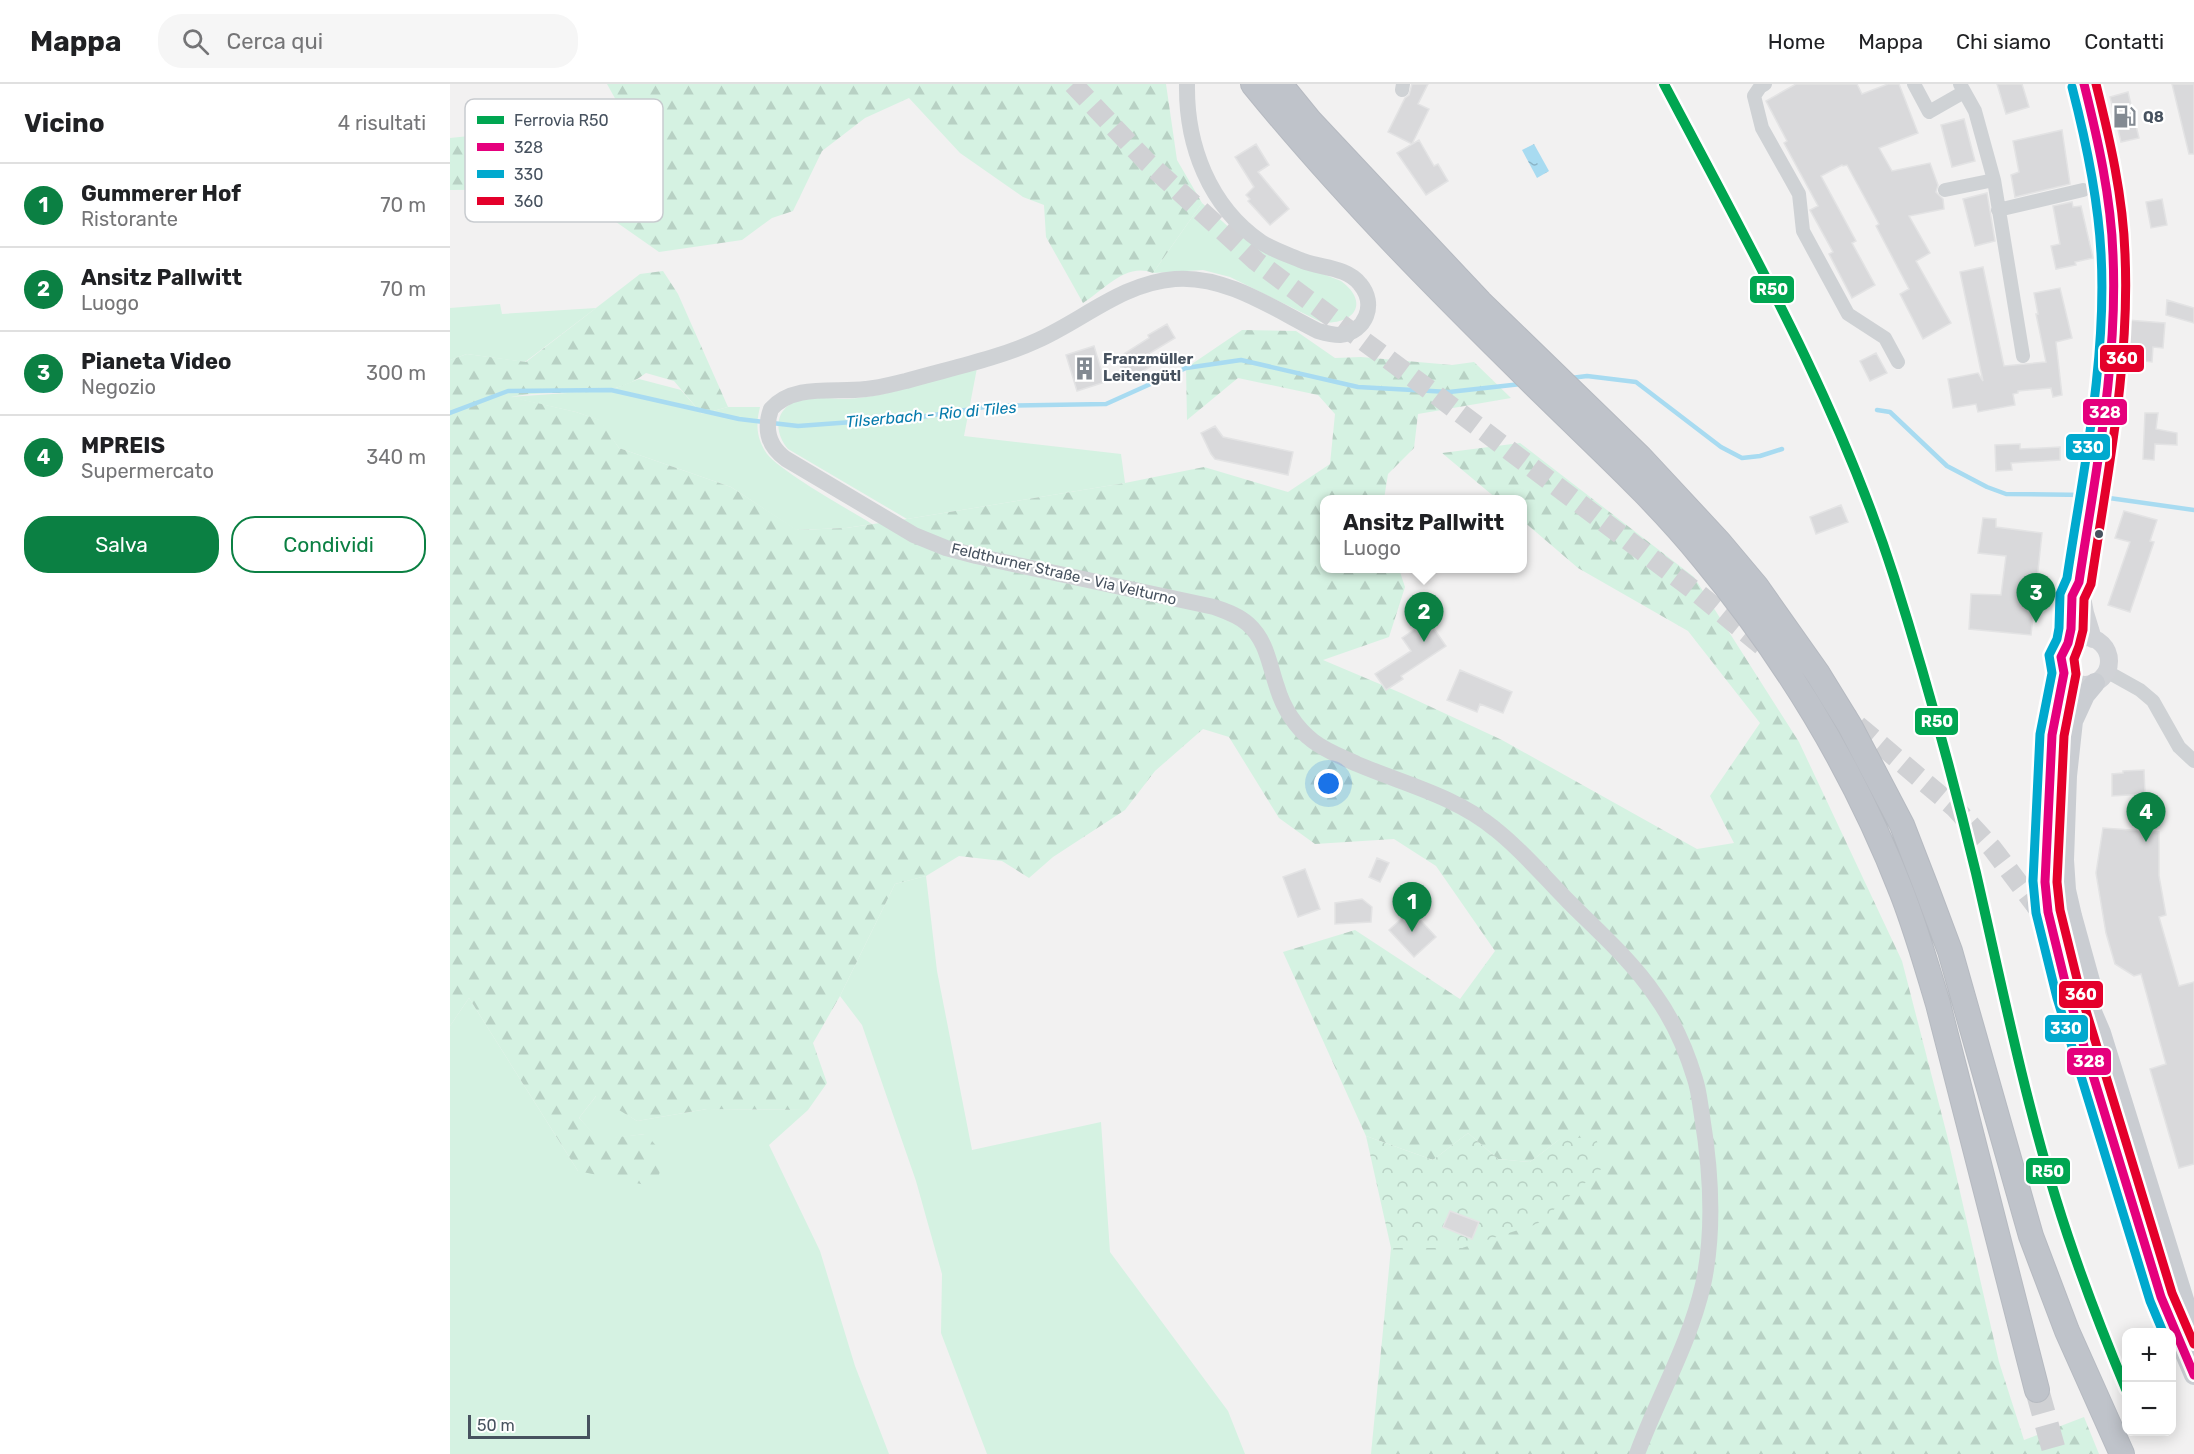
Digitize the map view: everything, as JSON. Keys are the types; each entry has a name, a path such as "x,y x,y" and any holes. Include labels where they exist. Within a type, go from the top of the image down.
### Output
{"highway":[{"path":"1253,84 1295,135 1362,209 1673,522 1704,559 1773,651 1824,733 1852,783 1901,892 1922,949 2037,1390"},
{"path":"1280,84 1310,121 1365,180 1523,344 1671,489 1756,586 1818,674 1850,726 1902,825 1950,951 2031,1236 2067,1331 2122,1454"}],"main road":[{"path":"2045,882 2052,735 2064,673 2061,657 2068,644 2072,596 2079,582 2112,346 2114,277 2112,236 2102,162 2084,84"},
{"path":"2079,582 2093,639"},
{"path":"2068,644 2085,637 2093,639 2105,648 2109,663 2101,677 2085,695 2073,721 2067,776 2064,860 2067,890 2101,1033 2194,1332"},
{"path":"2064,673 2068,679 2081,685 2101,677"},
{"path":"2036,906 2078,979 2101,1033"},
{"path":"2089,1063 2161,1297 2194,1375"}],"street":[{"name":"Feldthurner Straße - Via Velturno","path":"1187,84 1186,105 1194,149 1212,188 1229,212 1246,230 1263,243 1310,263 1348,273 1362,286 1369,304 1365,321 1358,328 1341,335 1330,335 1227,286 1199,279 1174,279 1130,289 1059,330 1014,350 903,382 867,389 802,392 788,395 776,403 768,423 773,447 786,459 914,535 946,548 1214,607 1233,614 1257,633 1282,701 1299,727 1313,741 1331,752 1378,773 1452,801 1495,829 1627,960 1669,1017 1685,1049 1696,1082 1707,1147 1710,1192 1709,1242 1703,1285 1688,1336 1637,1454"},
{"path":"1765,84 1754,96 1762,128 1799,194 1803,231 1848,314 1885,338 1898,362"},
{"path":"1914,84 1929,112 1962,88 1975,111 1994,180 2023,356"},
{"path":"1945,190 1994,180"},
{"path":"1998,210 2083,190"},
{"path":"2101,677 2140,690 2153,701 2180,747 2194,761"}],"green space":[{"path":"607,84 1166,84 1177,160 1202,203 1153,273 1134,271 1125,274 1083,303 1046,237 1044,205 1023,197 960,153 909,98 865,118 822,151 793,211 772,218 742,240 659,252 616,222 663,222 663,99 615,99"},
{"path":"465,136 465,190 450,190 450,138"},
{"path":"1202,203 1233,231 1266,252 1341,281 1355,297 1354,311 1342,320 1321,322 1230,277 1203,270 1153,273"},
{"path":"663,271 678,294 728,407 702,414 674,381 646,373 615,388 511,397 600,420 619,448 731,487 797,530 846,528 907,519 1125,483 1204,467 1288,492 1330,464 1335,414 1318,395 1238,378 1187,420 1186,368 1242,330 1296,331 1335,358 1361,357 1452,365 1474,362 1511,398 1418,414 1414,448 1388,474 1385,495 1320,495 1320,573 1400,573 1405,587 1389,637 1323,660 1502,740 1697,849 1734,843 1710,796 1760,723 1688,631 1578,568 1527,524 1527,495 1492,495 1442,453 1520,443 1694,577 1799,742 1902,961 1947,1135 1999,1362 2024,1440 2084,1417 2099,1454 1371,1454 1391,1248 1462,1248 1560,1139 1530,1162 1498,1159 1468,1133 1433,1160 1366,1136 1283,952 1355,930 1460,999 1495,951 1436,866 1394,839 1315,844 1279,818 1229,737 1203,729 1155,771 1125,810 1053,857 1029,878 1002,861 959,856 926,876 895,884 840,996 813,1043 827,1083 808,1110 707,1109 637,1121 596,1096 579,1118 599,1139 646,1134 665,1156 655,1187 578,1171 469,998 450,1026 450,360 467,354 526,362 640,274"},
{"path":"500,304 502,314 596,308 525,362 467,354 450,360 450,308"},
{"path":"977,368 964,436 1121,454 1125,483 907,519 788,449 781,438 778,426 781,415 784,409 796,401 810,398 864,397"},
{"path":"639,379 681,390 702,414 728,407 760,407 758,435 765,451 772,459 797,478 872,524 846,528 796,530 731,487 619,448 599,420 576,412 509,397 611,390"},
{"path":"926,876 937,971 972,1150 1101,1122 1110,1252 1228,1411 1245,1454 987,1454 941,1333 942,1274 916,1181 862,1025 840,996 895,884"},
{"path":"469,998 578,1171 645,1134 599,1140 579,1118 597,1095 637,1121 707,1109 808,1110 769,1145 820,1251 855,1366 889,1454 450,1454 450,1026"},
{"path":"1468,1133 1498,1159 1530,1162 1560,1139 1595,1137 1607,1164 1537,1224 1462,1248 1391,1248 1366,1136 1433,1160"}],"water":[{"path":"1534,144 1549,171 1537,178 1522,150"}],"building":[{"path":"1412,84 1428,84 1418,104 1429,109 1412,144 1388,132 1405,98 1409,95"},
{"path":"1796,84 1857,84 1862,94 1888,84 1899,84 1918,133 1879,148 1892,171 1930,163 1938,185 1936,192 1943,199 1944,209 1909,216 1930,253 1916,261 1951,323 1923,339 1900,294 1909,289 1876,226 1879,224 1847,165 1842,165 1821,176 1856,241 1852,243 1875,285 1852,298 1829,254 1833,252 1810,210 1818,206 1784,143 1787,141 1766,101"},
{"path":"1997,84 2022,84 2029,107 2006,114"},
{"path":"2172,84 2194,84 2194,154 2189,154"},
{"name":"Q8","path":"2128,92 2139,138 2121,142 2110,97"},
{"path":"1964,119 1975,161 1952,167 1941,125"},
{"path":"2062,130 2070,184 2015,197 2011,175 2019,172 2013,141"},
{"path":"1419,140 1434,166 1438,164 1448,181 1426,195 1397,153"},
{"path":"1256,144 1269,165 1258,172 1289,209 1270,225 1248,201 1250,199 1246,195 1254,187 1235,157"},
{"path":"1987,193 1995,241 1975,246 1963,199"},
{"path":"2162,199 2167,225 2151,228 2146,202"},
{"path":"2072,202 2073,207 2081,206 2093,258 2075,262 2076,265 2056,269 2051,246 2060,244 2053,206"},
{"path":"1983,267 2004,366 2046,362 2034,293 2060,288 2072,338 2056,342 2062,395 2053,397 2051,388 2018,391 2013,394 2015,405 1978,412 1976,404 1953,408 1948,379 1978,373 1983,381 1960,272"},
{"path":"2167,300 2194,308 2194,323 2166,315"},
{"path":"2127,320 2165,323 2163,348 2153,347 2152,362 2144,361 2144,368 2121,366"},
{"path":"1167,324 1175,338 1150,353 1156,363 1129,380 1116,359"},
{"name":"Franzmüller Leitengütl","path":"1094,346 1105,382 1077,391 1066,355"},
{"path":"1876,353 1887,373 1870,381 1860,361"},
{"path":"2145,413 2158,413 2156,429 2177,433 2177,445 2155,444 2154,460 2143,459"},
{"path":"1215,426 1223,437 1293,452 1288,475 1215,459 1201,433"},
{"path":"2020,444 2020,449 2060,447 2060,460 2011,463 2012,470 1996,471 1995,445"},
{"path":"1841,505 1848,522 1816,534 1810,517"},
{"path":"2124,511 2157,520 2150,541 2154,542 2130,612 2108,605 2130,542 2115,538"},
{"path":"1983,518 1996,519 1996,527 2042,533 2031,635 1969,629 1971,594 2001,595 2006,556 1978,553"},
{"path":"1428,620 1446,646 1401,676 1403,679 1386,690 1375,674 1411,651 1402,638"},
{"path":"1460,670 1512,692 1503,713 1480,704 1477,712 1447,700"},
{"path":"2144,770 2145,794 2112,796 2112,774"},
{"path":"2103,828 2159,832 2159,876 2166,915 2159,917 2179,986 2194,982 2194,1164 2179,1168 2150,1069 2166,1064 2141,974 2134,976 2115,964 2106,933 2096,873"},
{"path":"1377,858 1389,863 1380,882 1369,877"},
{"path":"1305,869 1320,909 1298,917 1283,877"},
{"path":"1362,899 1372,907 1371,922 1335,924 1335,903"},
{"path":"1411,910 1436,937 1414,957 1389,930"},
{"path":"1450,1211 1479,1222 1472,1239 1443,1227"}],"waterway":[{"name":"Tilserbach - Rio di Tiles","path":"772,423 798,426 921,417 991,406 1106,404 1186,368 1241,360 1358,387 1449,392 1521,384"},
{"path":"1571,378 1587,376 1636,382 1721,447 1742,458 1760,456 1782,449"},
{"name":"Tilserbach - Rio di Tiles","path":"450,413 508,391 611,390 739,419 764,422"},
{"path":"1877,410 1890,412 1947,466 1987,487 2006,494 2086,495"},
{"path":"2095,496 2194,510"}],"tunnel":[{"path":"1073,84 1147,162 1256,261 1695,591 1766,649"},
{"path":"1789,667 1955,808 1992,848 2036,906"},
{"path":"2045,882 2057,951 2089,1063"},
{"path":"2037,1390 2055,1454"}],"rail line":[{"name":"R50","path":"1664,84 1790,326 1847,450 1872,513 1894,577 1948,762 2044,1159 2080,1271 2123,1382"}],"transit line":[{"name":"328","path":"2084,84 2099,147 2110,212 2114,296 2112,337 2104,419 2079,582 2072,596 2071,629 2068,643 2061,657 2064,673 2052,735 2045,882 2048,912 2068,994 2161,1297 2194,1375"},
{"name":"360","path":"2096,84 2111,147 2122,211 2126,296 2124,337 2110,461 2091,584 2084,599 2083,630 2074,659 2076,674 2064,736 2057,882 2060,910 2080,991 2172,1293 2194,1344"},
{"name":"330","path":"2072,87 2087,148 2094,190 2101,253 2102,294 2097,375 2086,457 2067,578 2060,594 2057,639 2049,655 2052,673 2040,734 2033,881 2036,913 2057,998 2150,1301 2161,1328"}],"place":[{"name":"Q8","path":"2125,117"},
{"name":"Franzmüller Leitengütl","path":"1085,368"},
{"name":"Pianeta Video","path":"2036,623"},
{"name":"Ansitz Pallwitt","path":"1424,642"},
{"name":"MPREIS","path":"2146,842"},
{"name":"Gummerer Hof","path":"1412,932"}]}
